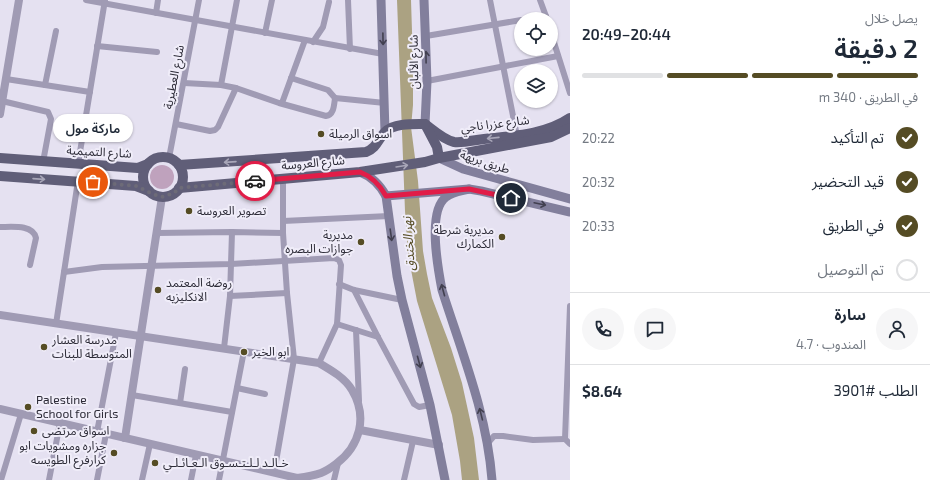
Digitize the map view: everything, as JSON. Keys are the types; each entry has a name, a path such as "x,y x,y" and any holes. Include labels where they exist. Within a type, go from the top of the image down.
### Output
{"main road":[{"path":"381,0 385,132 394,127 420,124 437,147 439,158"},
{"name":"شارع الألبان","path":"420,124 426,81 424,0"},
{"name":"شارع عزرا ناجي","path":"420,124 454,142 517,136 549,129 570,118"},
{"name":"شارع عزرا ناجي","path":"425,162 551,137 570,128"},
{"name":"شارع العروسة","path":"179,165 366,152 372,150 376,146 385,132"},
{"path":"0,176 136,186 162,197 174,193 179,188 182,177 179,165 175,161 169,158 159,157 144,168 143,179 145,186 149,191"},
{"name":"شارع التميمية","path":"0,158 138,168 148,164"},
{"name":"طريق بريهة","path":"439,158 463,169 570,198"},
{"name":"شارع العروسة","path":"179,188 360,172 425,162"},
{"path":"360,172 368,175 378,184 386,196 397,276 430,405 445,480"},
{"path":"386,196 469,189 489,192 568,212"},
{"path":"469,189 450,194 440,202 436,216 436,243 442,290 471,378 488,443 492,480"}],"street":[{"path":"0,114 19,0"},
{"path":"86,0 104,2 156,13 383,54"},
{"path":"156,13 158,0"},
{"name":"شارع العطيرية","path":"169,158 199,0"},
{"path":"221,85 237,0"},
{"path":"266,33 272,0"},
{"path":"348,0 350,49"},
{"path":"490,0 517,136"},
{"path":"540,0 545,12"},
{"path":"78,164 104,2"},
{"path":"313,42 323,27 329,2"},
{"path":"426,36 514,21"},
{"path":"45,85 56,31"},
{"path":"282,103 305,40"},
{"path":"97,46 157,52"},
{"path":"426,81 558,56 570,93"},
{"path":"291,78 328,90 335,98 385,103"},
{"path":"6,79 90,92"},
{"path":"184,83 221,85 236,88 326,116 330,116 332,113 335,98"},
{"path":"176,124 210,131 215,130 218,127 236,88"},
{"path":"2,101 49,113 51,119 43,162"},
{"path":"68,117 85,120"},
{"path":"274,473 294,359 287,294 283,233 283,178"},
{"path":"56,324 78,181"},
{"path":"125,438 162,197"},
{"path":"568,212 570,198"},
{"path":"283,221 389,216"},
{"path":"0,227 29,229 36,235 30,265"},
{"path":"224,348 230,296 232,232"},
{"path":"157,233 283,233"},
{"path":"64,272 102,267 286,262 334,258 339,260 341,265 337,324 319,363"},
{"path":"339,284 354,290 402,300"},
{"path":"354,290 415,405 419,407 430,405"},
{"path":"230,296 287,294"},
{"path":"570,306 565,438 570,444"},
{"path":"0,315 319,363 332,370 342,379 352,390 359,404"},
{"path":"337,324 378,337"},
{"path":"0,409 296,479 322,473 338,463 354,445 360,430 361,418 359,404 356,330"},
{"path":"97,432 116,332"},
{"path":"219,480 244,351"},
{"path":"180,403 184,369"},
{"path":"237,388 264,394"},
{"path":"132,395 232,412"},
{"path":"1,479 21,414"},
{"path":"49,480 60,423"},
{"path":"360,430 439,446"},
{"path":"97,480 106,434"},
{"path":"488,443 494,436 533,440 565,438"},
{"path":"404,480 413,440"},
{"path":"142,480 150,444"},
{"path":"191,480 196,455"},
{"path":"334,480 338,463"}],"shaded area":[{"path":"162,165 167,166 173,172 173,182 167,188 162,189 157,188 151,182 150,177 151,172 157,166"}],"water":[{"name":"نهر الخندق","path":"397,0 411,0 413,105 411,127 418,181 423,251 432,298 451,348 462,383 474,438 479,480 462,480 452,415 417,301 408,254"}],"way so far":[{"path":"93,182 136,186 162,197 174,193 179,188 255,181"}],"place":[{"name":"اسواق الرميلة","path":"321,134"},
{"name":"ماركة مول","path":"93,182"},
{"name":"تصوير العروسة","path":"189,211"},
{"name":"مديرية شرطة الكمارك","path":"502,237"},
{"name":"مديرية جوازات البصره","path":"361,242"},
{"name":"روضة المعتمد الانكليزيه","path":"158,290"},
{"name":"مدرسة العشار المتوسطة للبنات","path":"44,347"},
{"name":"ابو الخير","path":"244,352"},
{"name":"Palestine School for Girls","path":"28,407"},
{"name":"اسواق مرتضى","path":"34,431"},
{"name":"جزاره ومشويات ابو كرارفرع الطويسه","path":"114,453"},
{"name":"خـالـد لـلـتـسـوق الـعـائـلـي","path":"155,463"}],"route":[{"path":"255,181 360,172 372,178 386,196 469,189 511,198"}]}
